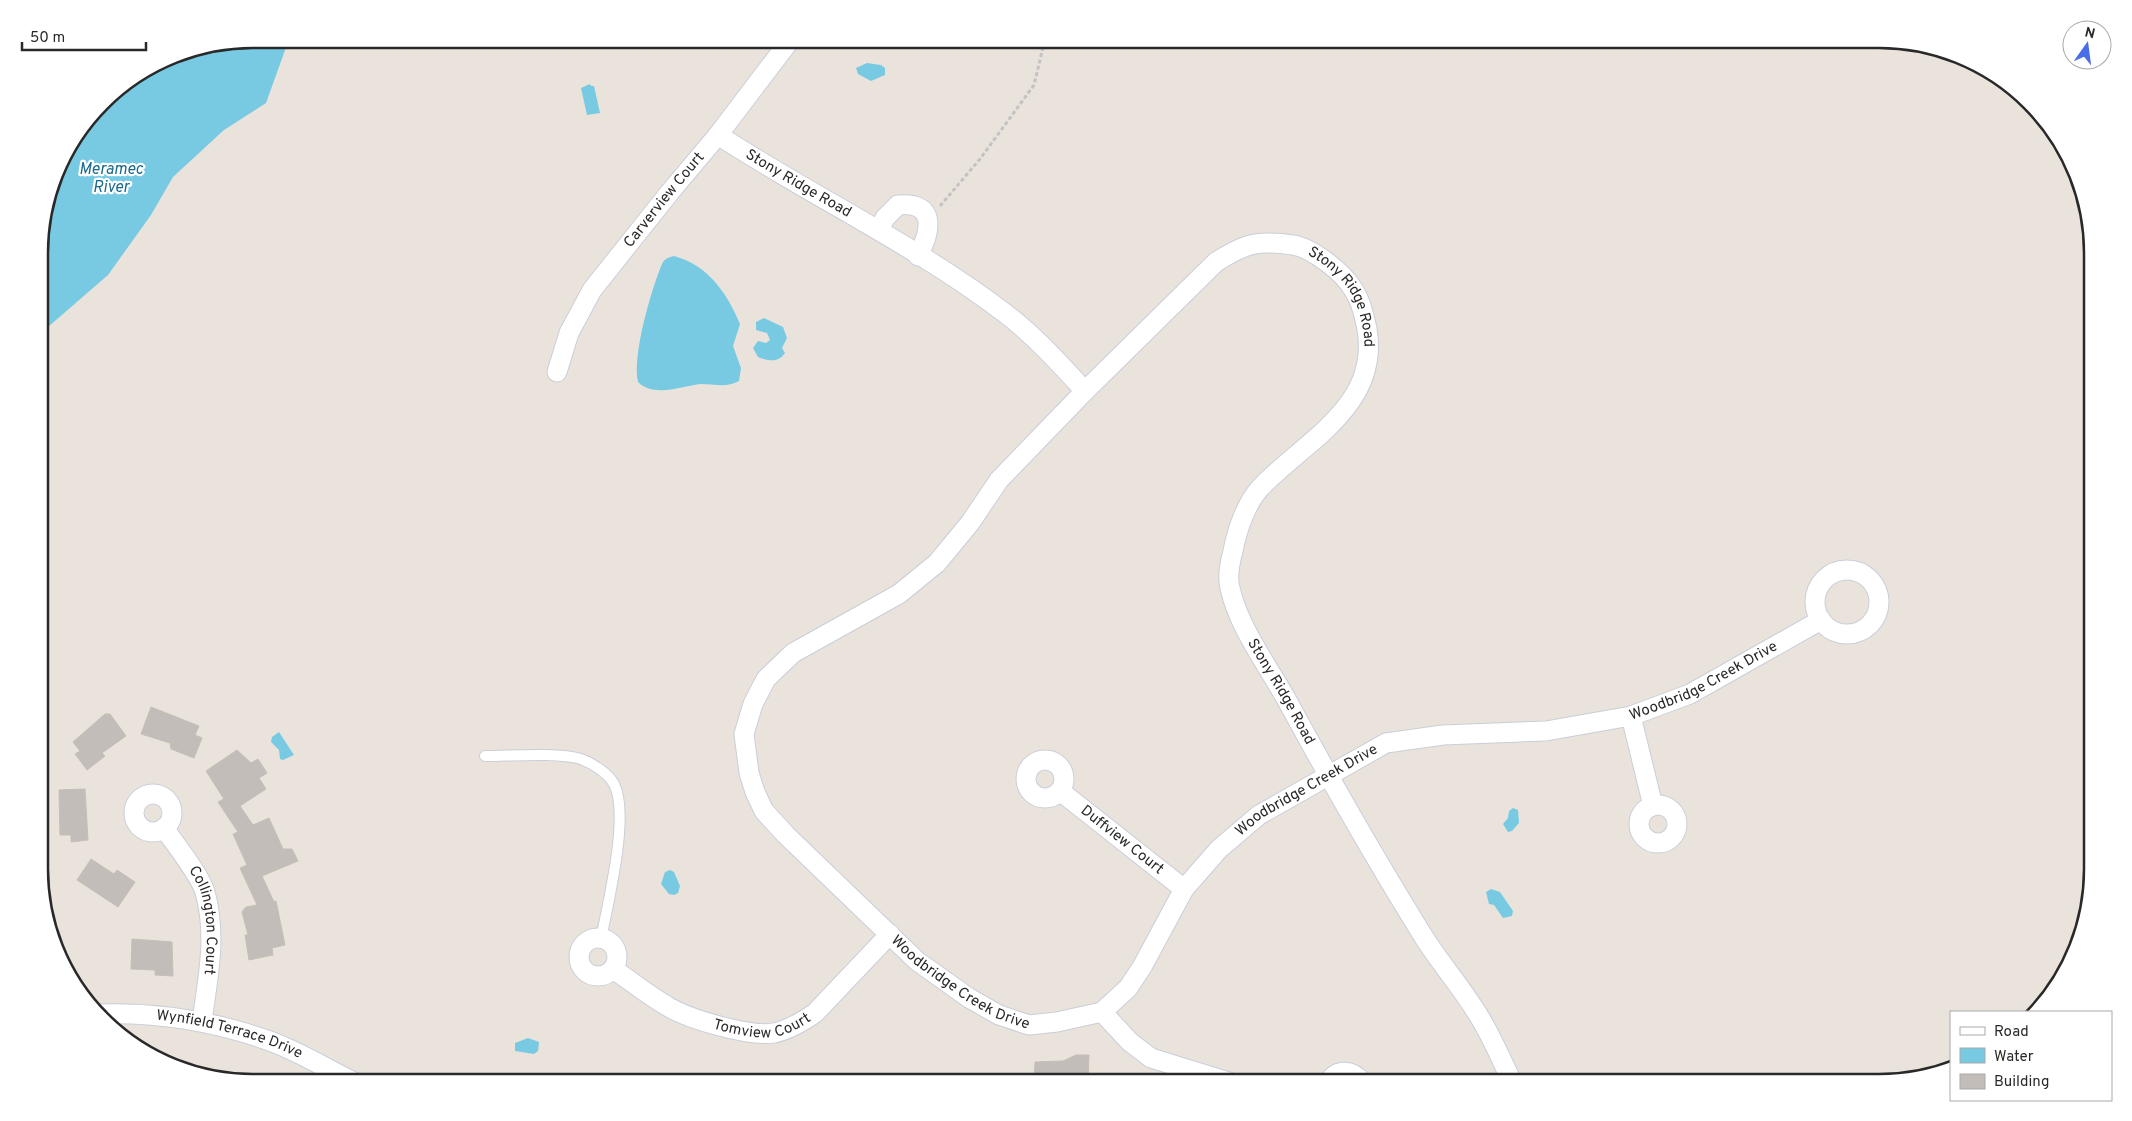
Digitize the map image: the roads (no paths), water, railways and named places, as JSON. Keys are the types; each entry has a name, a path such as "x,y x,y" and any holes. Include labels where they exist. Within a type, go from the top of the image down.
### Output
{"street":[{"name":"Carverview Court","path":"557,372 569,333 592,290 718,135 784,48"},
{"name":"Stony Ridge Road","path":"718,135 786,178 879,230 1007,315 1047,351 1085,391 1216,262 1240,247 1262,242 1297,246 1339,272 1352,286 1360,301 1369,340 1369,360 1365,375 1349,404 1337,419 1259,489 1236,535 1229,585 1236,608 1248,631 1330,775 1426,940 1483,1022 1508,1074"},
{"path":"879,230 885,218 898,205 911,204 924,210 928,220 928,234 918,256"},
{"name":"Woodbridge Creek Drive","path":"1085,391 999,480 970,523 937,563 899,594 793,652 766,678 753,704 744,734 749,773 764,811 786,835 917,961 970,998 999,1015 1029,1025 1057,1022 1102,1012 1128,988 1142,968 1184,889 1219,849 1259,815 1386,743 1443,735 1546,731 1631,716 1690,694 1821,620"},
{"path":"1631,716 1653,806"},
{"name":"Duffview Court","path":"1060,791 1184,889"},
{"name":"Collington Court","path":"164,828 204,891 210,922 212,952 202,1021"},
{"name":"Tomview Court","path":"613,969 668,1007 717,1026 772,1033 802,1022 815,1013 890,934"},
{"path":"593,939 602,939 611,943 617,954 613,969 607,974 594,976 588,973 580,964 579,958 584,946 593,939"},
{"path":"1102,1012 1130,1042 1151,1058 1203,1074"},
{"name":"Wynfield Terrace Drive","path":"109,1014 141,1013 202,1021 266,1039 338,1074"},
{"path":"1339,1074 1346,1072 1352,1074"}],"lane":[{"path":"485,756 560,756 581,759 600,769 613,782 618,797 621,818 602,939"}],"water":[{"name":"Meramec River","path":"286,48 266,103 224,130 173,177 151,215 108,275 48,327 48,239 54,200 63,174 75,150 98,117 117,98 139,82 187,58 226,49"},
{"path":"867,63 881,65 885,68 885,75 871,81 858,74 856,68"},
{"path":"590,84 594,86 600,113 587,115 581,88"},
{"path":"674,256 686,260 706,273 722,291 735,313 740,324 733,346 741,368 739,381 725,385 701,384 668,390 652,389 638,382 637,371 640,340 648,306 663,262 667,258"},
{"path":"764,318 783,327 787,338 782,348 785,353 776,360 758,357 753,348 758,341 766,343 770,340 767,333 756,330 756,322"},
{"path":"279,732 294,755 283,760 280,759 279,750 271,742 272,737"},
{"path":"1513,808 1518,810 1519,823 1512,831 1508,832 1503,824 1508,818 1509,811"},
{"path":"670,870 674,872 680,886 678,893 674,895 669,894 661,884 665,872"},
{"path":"1491,889 1500,892 1513,911 1512,916 1503,918 1494,905 1489,904 1486,892"},
{"path":"528,1038 539,1042 538,1051 534,1054 515,1051 515,1043"}]}
